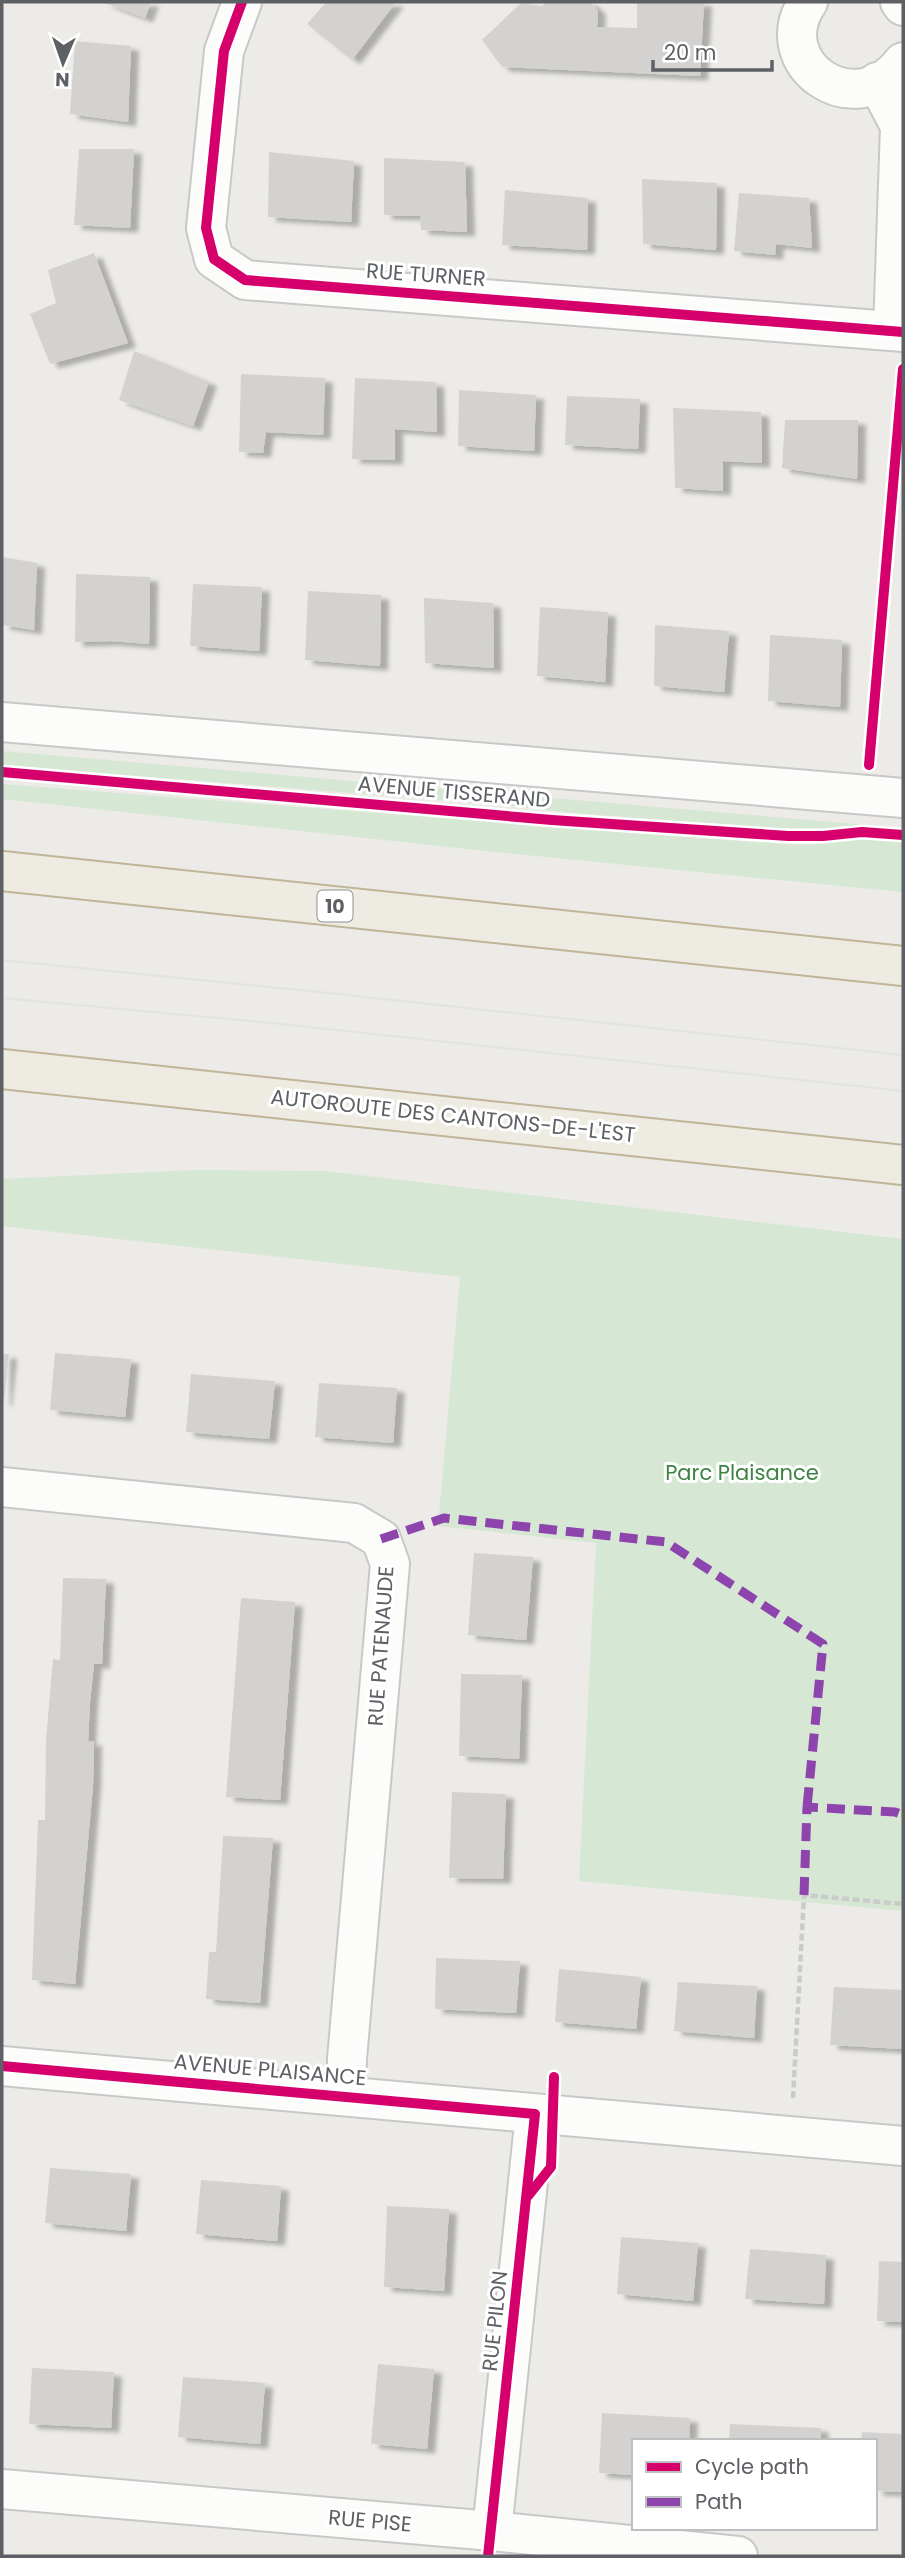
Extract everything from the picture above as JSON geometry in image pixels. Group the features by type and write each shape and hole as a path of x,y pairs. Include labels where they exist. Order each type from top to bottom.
{"highway":[{"name":"10","path":"2,871 903,966"},
{"name":"AUTOROUTE DES CANTONS-DE-L'EST","path":"2,1069 903,1165"}],"street":[{"name":"RUE TURNER","path":"242,2 224,51 206,228 214,260 245,280 898,331"},
{"path":"808,2 797,29 799,48 808,66 822,80 839,89 859,90 890,72 901,126 898,331"},
{"name":"AVENUE TISSERAND","path":"2,722 903,798"},
{"name":"RUE PATENAUDE","path":"2,1487 354,1523 381,1539 390,1564 346,2096"},
{"name":"AVENUE PLAISANCE","path":"2,2066 903,2146"},
{"name":"RUE PILON","path":"492,2531 535,2113"},
{"name":"RUE PISE","path":"2,2489 492,2531 738,2556"}],"path":[{"path":"793,2098 804,1895 903,1904"}],"green space":[{"path":"2,751 903,828 903,892 2,799 2,784 752,842 809,845 828,843 829,829 803,830 597,815 2,765"},
{"name":"Parc Plaisance","path":"195,1170 325,1171 903,1239 903,1911 579,1881 596,1543 438,1526 460,1277 2,1226 2,1179"}],"building":[{"path":"102,2 151,2 145,18"},
{"path":"326,2 396,2 352,60 307,24"},
{"path":"546,2 590,2 598,11 597,27 637,28 637,2 704,2 700,76 502,67 482,40 521,3 542,6"},
{"path":"75,41 131,46 128,122 70,114"},
{"path":"79,149 134,149 130,228 74,225"},
{"path":"269,152 354,161 351,222 268,217"},
{"path":"384,158 465,162 467,232 421,230 420,216 384,215"},
{"path":"642,179 717,183 716,250 643,244"},
{"path":"505,190 588,198 587,250 502,245"},
{"path":"739,193 809,198 812,248 776,244 775,255 734,251"},
{"path":"94,253 128,343 50,364 30,314 56,303 48,270"},
{"path":"134,351 209,382 193,426 119,400"},
{"path":"241,374 325,378 323,435 266,432 263,453 239,452"},
{"path":"355,378 436,382 437,432 395,429 395,460 352,459"},
{"path":"459,390 536,395 534,451 458,446"},
{"path":"567,396 640,399 638,449 565,445"},
{"path":"673,408 761,412 762,463 723,461 723,491 675,488"},
{"path":"785,420 858,420 857,479 782,468"},
{"path":"2,557 37,563 34,630 2,625"},
{"path":"76,574 150,577 149,644 75,642"},
{"path":"193,584 262,587 259,651 190,646"},
{"path":"308,591 381,595 380,666 305,660"},
{"path":"424,598 493,603 494,668 425,663"},
{"path":"540,607 608,612 605,682 537,676"},
{"path":"655,625 729,631 724,692 654,686"},
{"path":"770,635 842,640 840,707 768,701"},
{"path":"55,1353 131,1359 125,1417 50,1410"},
{"path":"2,1354 9,1354 4,1402 2,1402"},
{"path":"191,1374 275,1381 269,1439 186,1432"},
{"path":"319,1383 397,1388 393,1443 315,1437"},
{"path":"474,1553 533,1557 526,1640 468,1635"},
{"path":"63,1578 106,1579 102,1664 94,1664 90,1702 88,1742 94,1741 93,1785 75,1984 32,1980 38,1820 45,1820 46,1740 53,1659 60,1660"},
{"path":"241,1598 295,1602 280,1800 226,1797"},
{"path":"461,1674 522,1675 519,1759 459,1756"},
{"path":"452,1792 506,1794 503,1879 449,1878"},
{"path":"223,1836 273,1838 260,2003 206,1999 209,1952 216,1952"},
{"path":"436,1958 520,1961 516,2013 435,2009"},
{"path":"559,1969 641,1977 636,2029 555,2022"},
{"path":"678,1982 757,1986 754,2038 674,2031"},
{"path":"834,1987 903,1990 903,2049 830,2045"},
{"path":"50,2168 131,2174 126,2231 45,2223"},
{"path":"201,2180 281,2186 277,2241 196,2234"},
{"path":"387,2206 449,2209 444,2291 384,2287"},
{"path":"621,2237 698,2243 693,2301 617,2294"},
{"path":"750,2249 826,2255 824,2304 745,2299"},
{"path":"879,2261 903,2262 903,2322 877,2321"},
{"path":"378,2364 434,2369 427,2449 371,2444"},
{"path":"32,2368 114,2372 111,2428 29,2424"},
{"path":"183,2377 265,2383 260,2444 178,2437"},
{"path":"602,2413 690,2418 689,2439 632,2439 632,2475 599,2473"},
{"path":"730,2424 821,2428 820,2439 729,2439"},
{"path":"862,2432 903,2434 903,2492 877,2491 877,2439 861,2439"}],"tram line":[{"path":"2,960 903,1055"},
{"path":"2,998 272,1023 903,1091"}],"marked path":[{"path":"381,1539 444,1518 666,1542 823,1644 807,1807"},
{"path":"804,1895 807,1807 895,1812 903,1815"}],"cycle path":[{"path":"242,2 224,51 206,228 214,259 245,280 903,332"},
{"path":"869,765 903,369"},
{"path":"2,772 552,820 788,836 862,832 903,835"},
{"path":"2,2066 535,2114 488,2556"},
{"path":"528,2196 551,2167 554,2077"}]}
